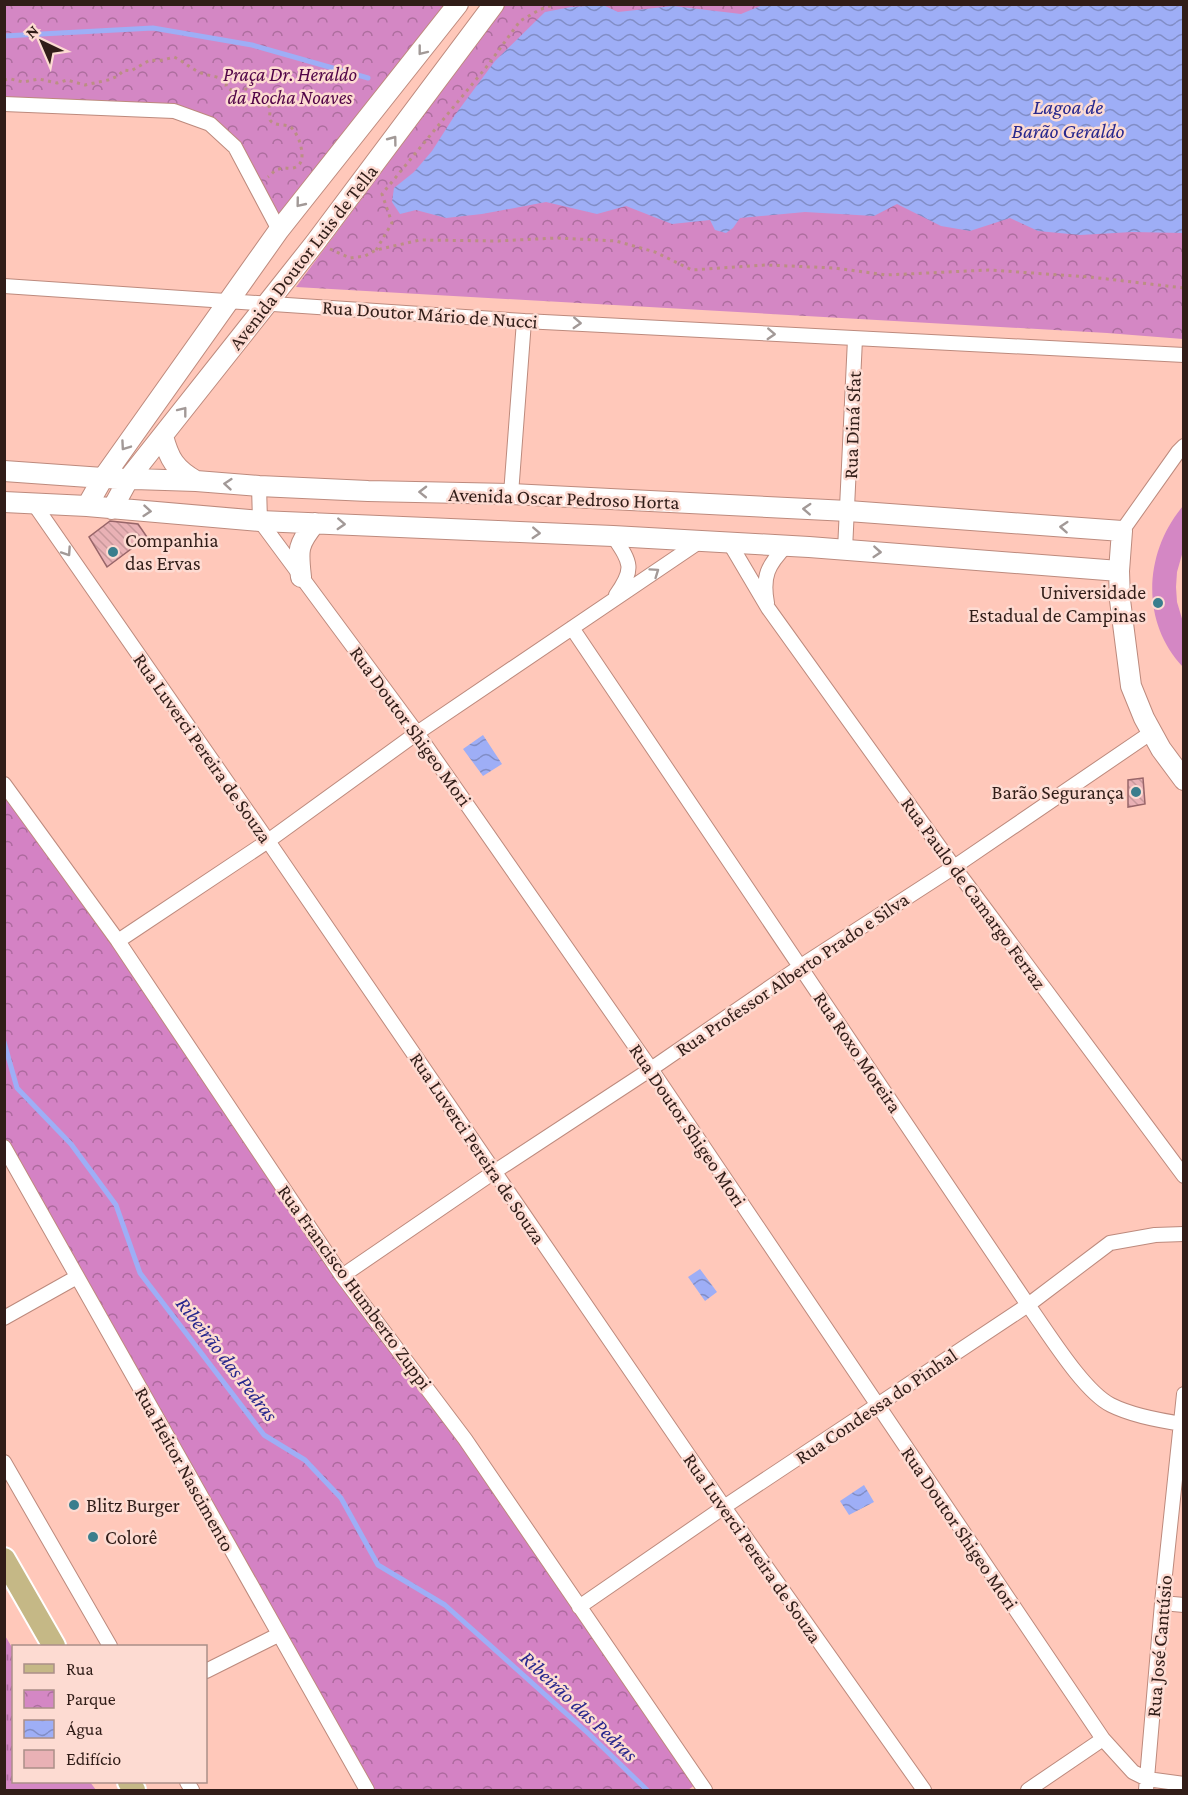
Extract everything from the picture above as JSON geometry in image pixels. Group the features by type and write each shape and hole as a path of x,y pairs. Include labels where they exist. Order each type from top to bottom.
{"main road":[{"name":"Avenida Doutor Luis de Tella","path":"87,506 103,478 279,230 458,4"},
{"name":"Avenida Doutor Luis de Tella","path":"112,508 129,478 329,225 494,4"},
{"path":"163,436 172,461 181,473 196,481"},
{"name":"Avenida Oscar Pedroso Horta","path":"5,470 103,478 259,486 511,494 848,511 1122,531"},
{"name":"Avenida Oscar Pedroso Horta","path":"4,502 87,506 260,521 702,540 1119,571"},
{"path":"302,577 298,551 303,537 315,523"},
{"path":"1122,531 1119,571 1122,625 1131,686 1140,710 1161,749 1184,780"},
{"path":"4,1559 53,1645"}],"street":[{"path":"4,104 174,111 210,124 235,147 279,230"},
{"name":"Rua Doutor Mário de Nucci","path":"4,286 524,321 1184,355"},
{"path":"511,494 524,321"},
{"name":"Rua Diná Sfat","path":"845,549 855,339"},
{"path":"1122,531 1184,446"},
{"path":"259,486 260,521"},
{"name":"Rua Luverci Pereira de Souza","path":"34,504 724,1507 924,1791"},
{"name":"Rua Doutor Shigeo Mori","path":"260,521 417,732 651,1069 1103,1739 1146,1785"},
{"path":"609,604 627,579 629,567 627,557 613,536"},
{"path":"118,941 268,841 417,732 702,540"},
{"name":"Rua Paulo de Camargo Ferraz","path":"729,542 768,608 954,867 1184,1176"},
{"path":"768,608 764,588 767,571 775,557 786,546"},
{"name":"Rua Roxo Moreira","path":"572,628 1028,1305 1086,1385 1110,1404 1132,1413 1182,1424"},
{"name":"Rua Professor Alberto Prado e Silva","path":"342,1276 1152,732"},
{"name":"Rua Francisco Humberto Zuppi","path":"4,784 118,941 342,1276 465,1439 705,1791"},
{"name":"Rua Heitor Nascimento","path":"4,1148 367,1791"},
{"name":"Rua Condessa do Pinhal","path":"579,1607 724,1507 1028,1305 1110,1244 1155,1235 1184,1234"},
{"path":"4,1318 77,1277"},
{"name":"Rua José Cantúsio","path":"1146,1785 1184,1394"},
{"path":"4,1462 109,1645"},
{"path":"1162,1603 1184,1605"},
{"path":"207,1671 279,1635"},
{"path":"1028,1791 1103,1739"},
{"path":"1146,1785 1184,1784"}],"path":[{"path":"376,250 392,223 382,194 488,65 520,21 555,4"},
{"path":"325,248 350,258 420,240 498,242 556,238 616,241 655,252 692,270 766,265 835,268 886,275 989,270 1090,277 1184,288"}],"green space":[{"name":"Praça Dr. Heraldo da Rocha Noaves","path":"5,5 455,5 279,230 235,147 174,111 5,104"},
{"name":"Lagoa de Barão Geraldo","path":"505,5 1183,5 1183,339 296,287"},
{"path":"1183,506 1183,551 1177,572 1176,587 1177,602 1183,622 1183,667 1169,649 1159,629 1152,587 1160,544 1170,524"},
{"path":"4,784 699,1782 688,1790 367,1790 5,1147"},
{"path":"4,1634 12,1647 12,1783 91,1783 96,1790 5,1790"}],"water":[{"name":"Lagoa de Barão Geraldo","path":"765,4 1183,5 1183,233 1132,232 1080,235 1038,231 1010,218 970,231 941,226 897,204 874,216 805,212 740,218 726,233 715,230 710,220 672,224 626,206 597,214 546,202 446,218 416,210 400,214 392,202 394,188 414,172 432,151 455,115 495,61 545,12 571,7 603,5 618,12 673,6 741,14"},
{"path":"483,735 502,764 483,776 463,749"},
{"path":"700,1269 717,1292 705,1301 688,1277"},
{"path":"864,1485 874,1502 849,1515 840,1501"}],"building":[{"name":"Companhia das Ervas","path":"110,521 138,524 147,537 107,567 89,537"},
{"name":"Barão Segurança","path":"1143,778 1145,804 1128,807 1128,780"}],"waterway":[{"path":"4,36 153,28 252,45 368,78"},
{"name":"Ribeirão das Pedras","path":"4,1042 17,1088 71,1144 116,1205 140,1273 264,1435 305,1460 341,1498 378,1565 445,1605 589,1734 647,1790"}],"place":[{"name":"Companhia das Ervas","path":"113,552"},
{"name":"Universidade Estadual de Campinas","path":"1158,603"},
{"name":"Barão Segurança","path":"1136,792"},
{"name":"Blitz Burger","path":"74,1505"},
{"name":"Colorê","path":"93,1537"}]}
